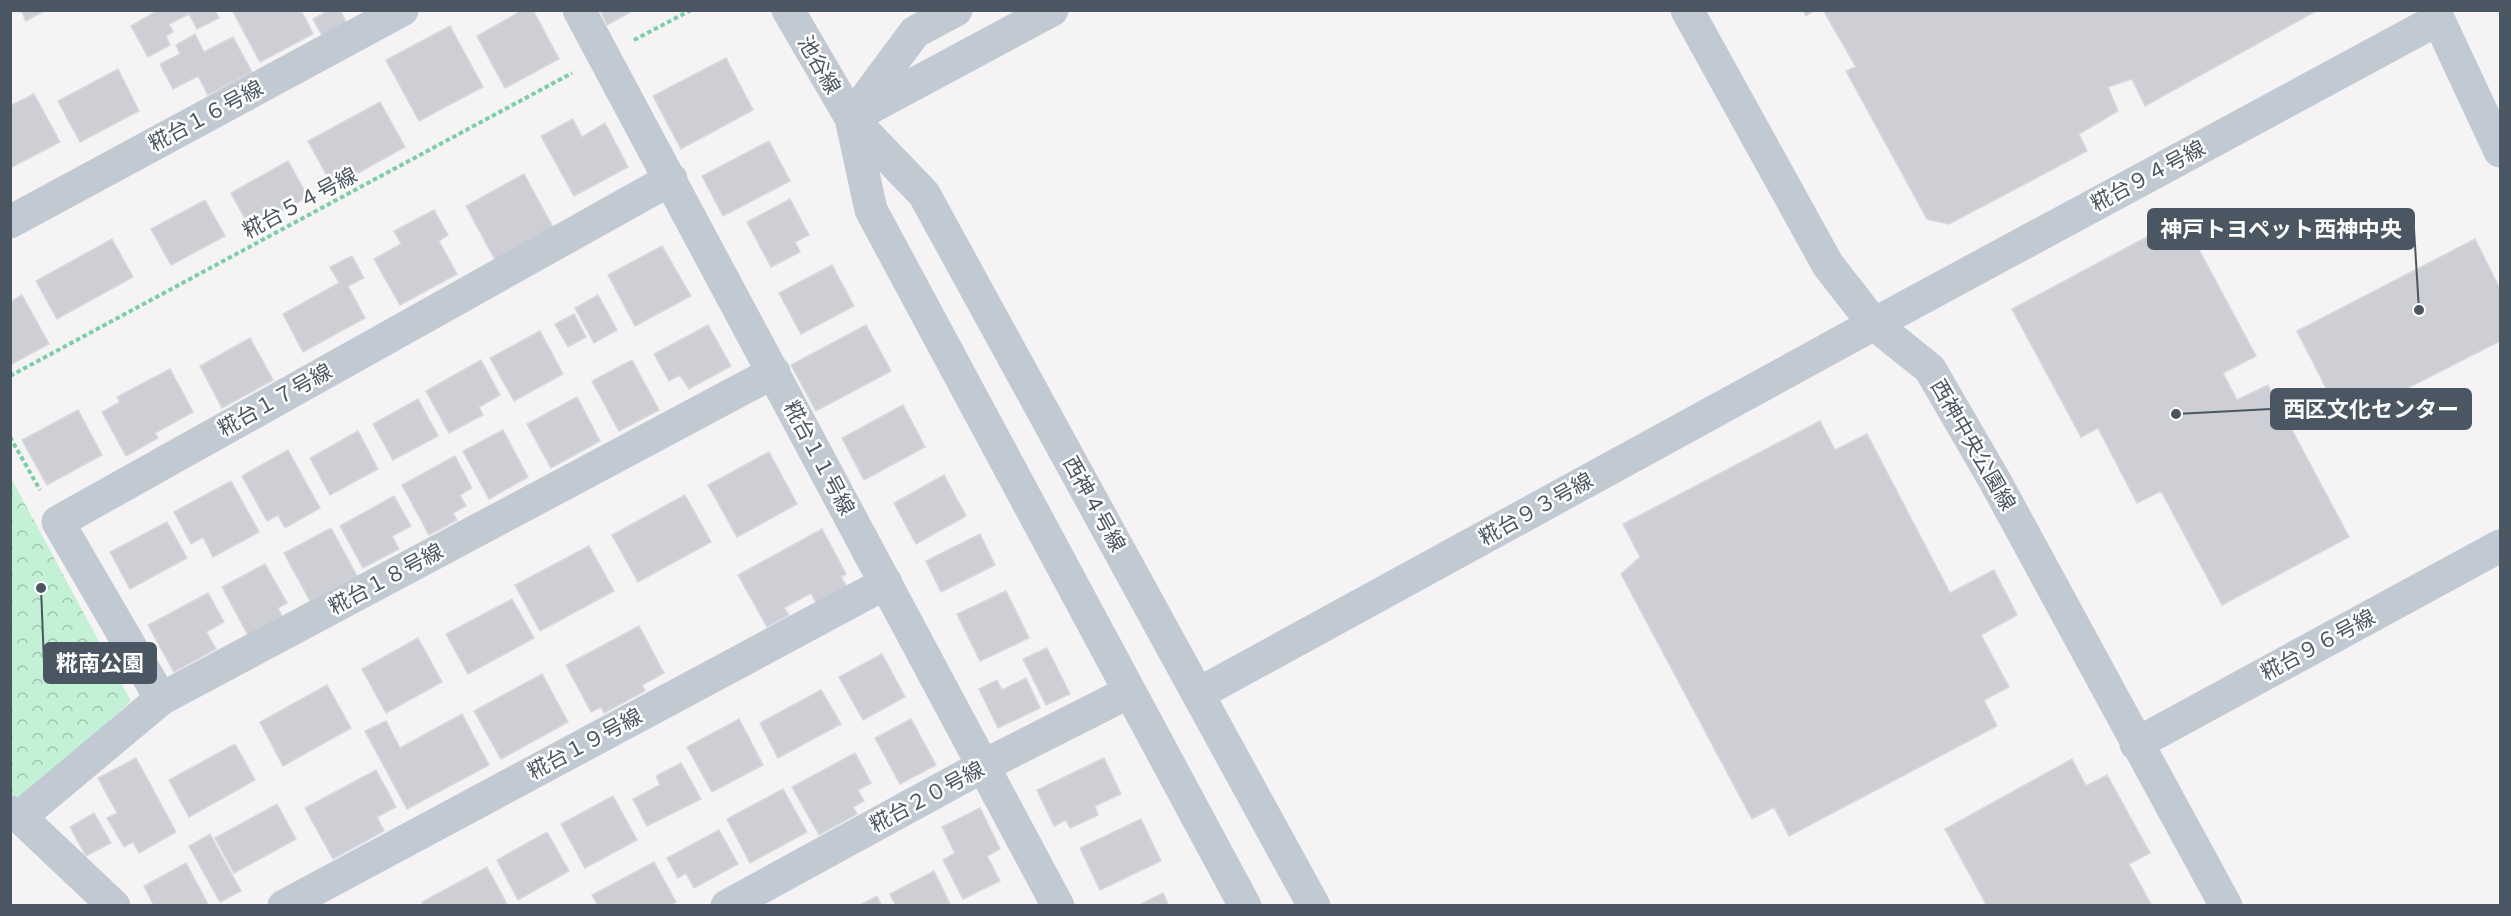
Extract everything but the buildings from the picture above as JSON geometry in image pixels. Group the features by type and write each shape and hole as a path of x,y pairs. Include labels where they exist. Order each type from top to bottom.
{"street":[{"name":"糀台１６号線","path":"10,222 402,10"},
{"name":"糀台１１号線","path":"579,10 1058,906"},
{"name":"池谷線","path":"788,10 851,118"},
{"path":"956,10 915,32 851,118 871,210 1245,906"},
{"path":"851,118 1052,10"},
{"name":"西神中央公園線","path":"1687,10 1828,265 1874,324 1930,369 1995,481 2226,906"},
{"path":"2428,19 2500,152"},
{"name":"糀台９４号線","path":"1874,324 2428,19"},
{"name":"西神４号線","path":"851,118 924,194 1314,906"},
{"name":"糀台１７号線","path":"58,522 670,179"},
{"name":"糀台９３号線","path":"1198,694 1874,324"},
{"name":"糀台１８号線","path":"15,814 161,699 774,372"},
{"path":"58,522 161,699"},
{"name":"糀台９６号線","path":"2136,744 2500,546"},
{"name":"糀台１９号線","path":"284,906 886,583"},
{"name":"糀台２０号線","path":"727,906 983,766 1129,692"},
{"path":"15,814 114,906"}],"path":[{"name":"糀台５４号線","path":"10,376 692,10"},
{"path":"10,437 58,522"}],"green space":[{"path":"10,476 131,701 19,802 10,798"}],"place":[{"name":"神戸トヨペット西神中央","path":"2419,310"},
{"name":"西区文化センター","path":"2176,414"},
{"name":"糀南公園","path":"41,588"}]}
